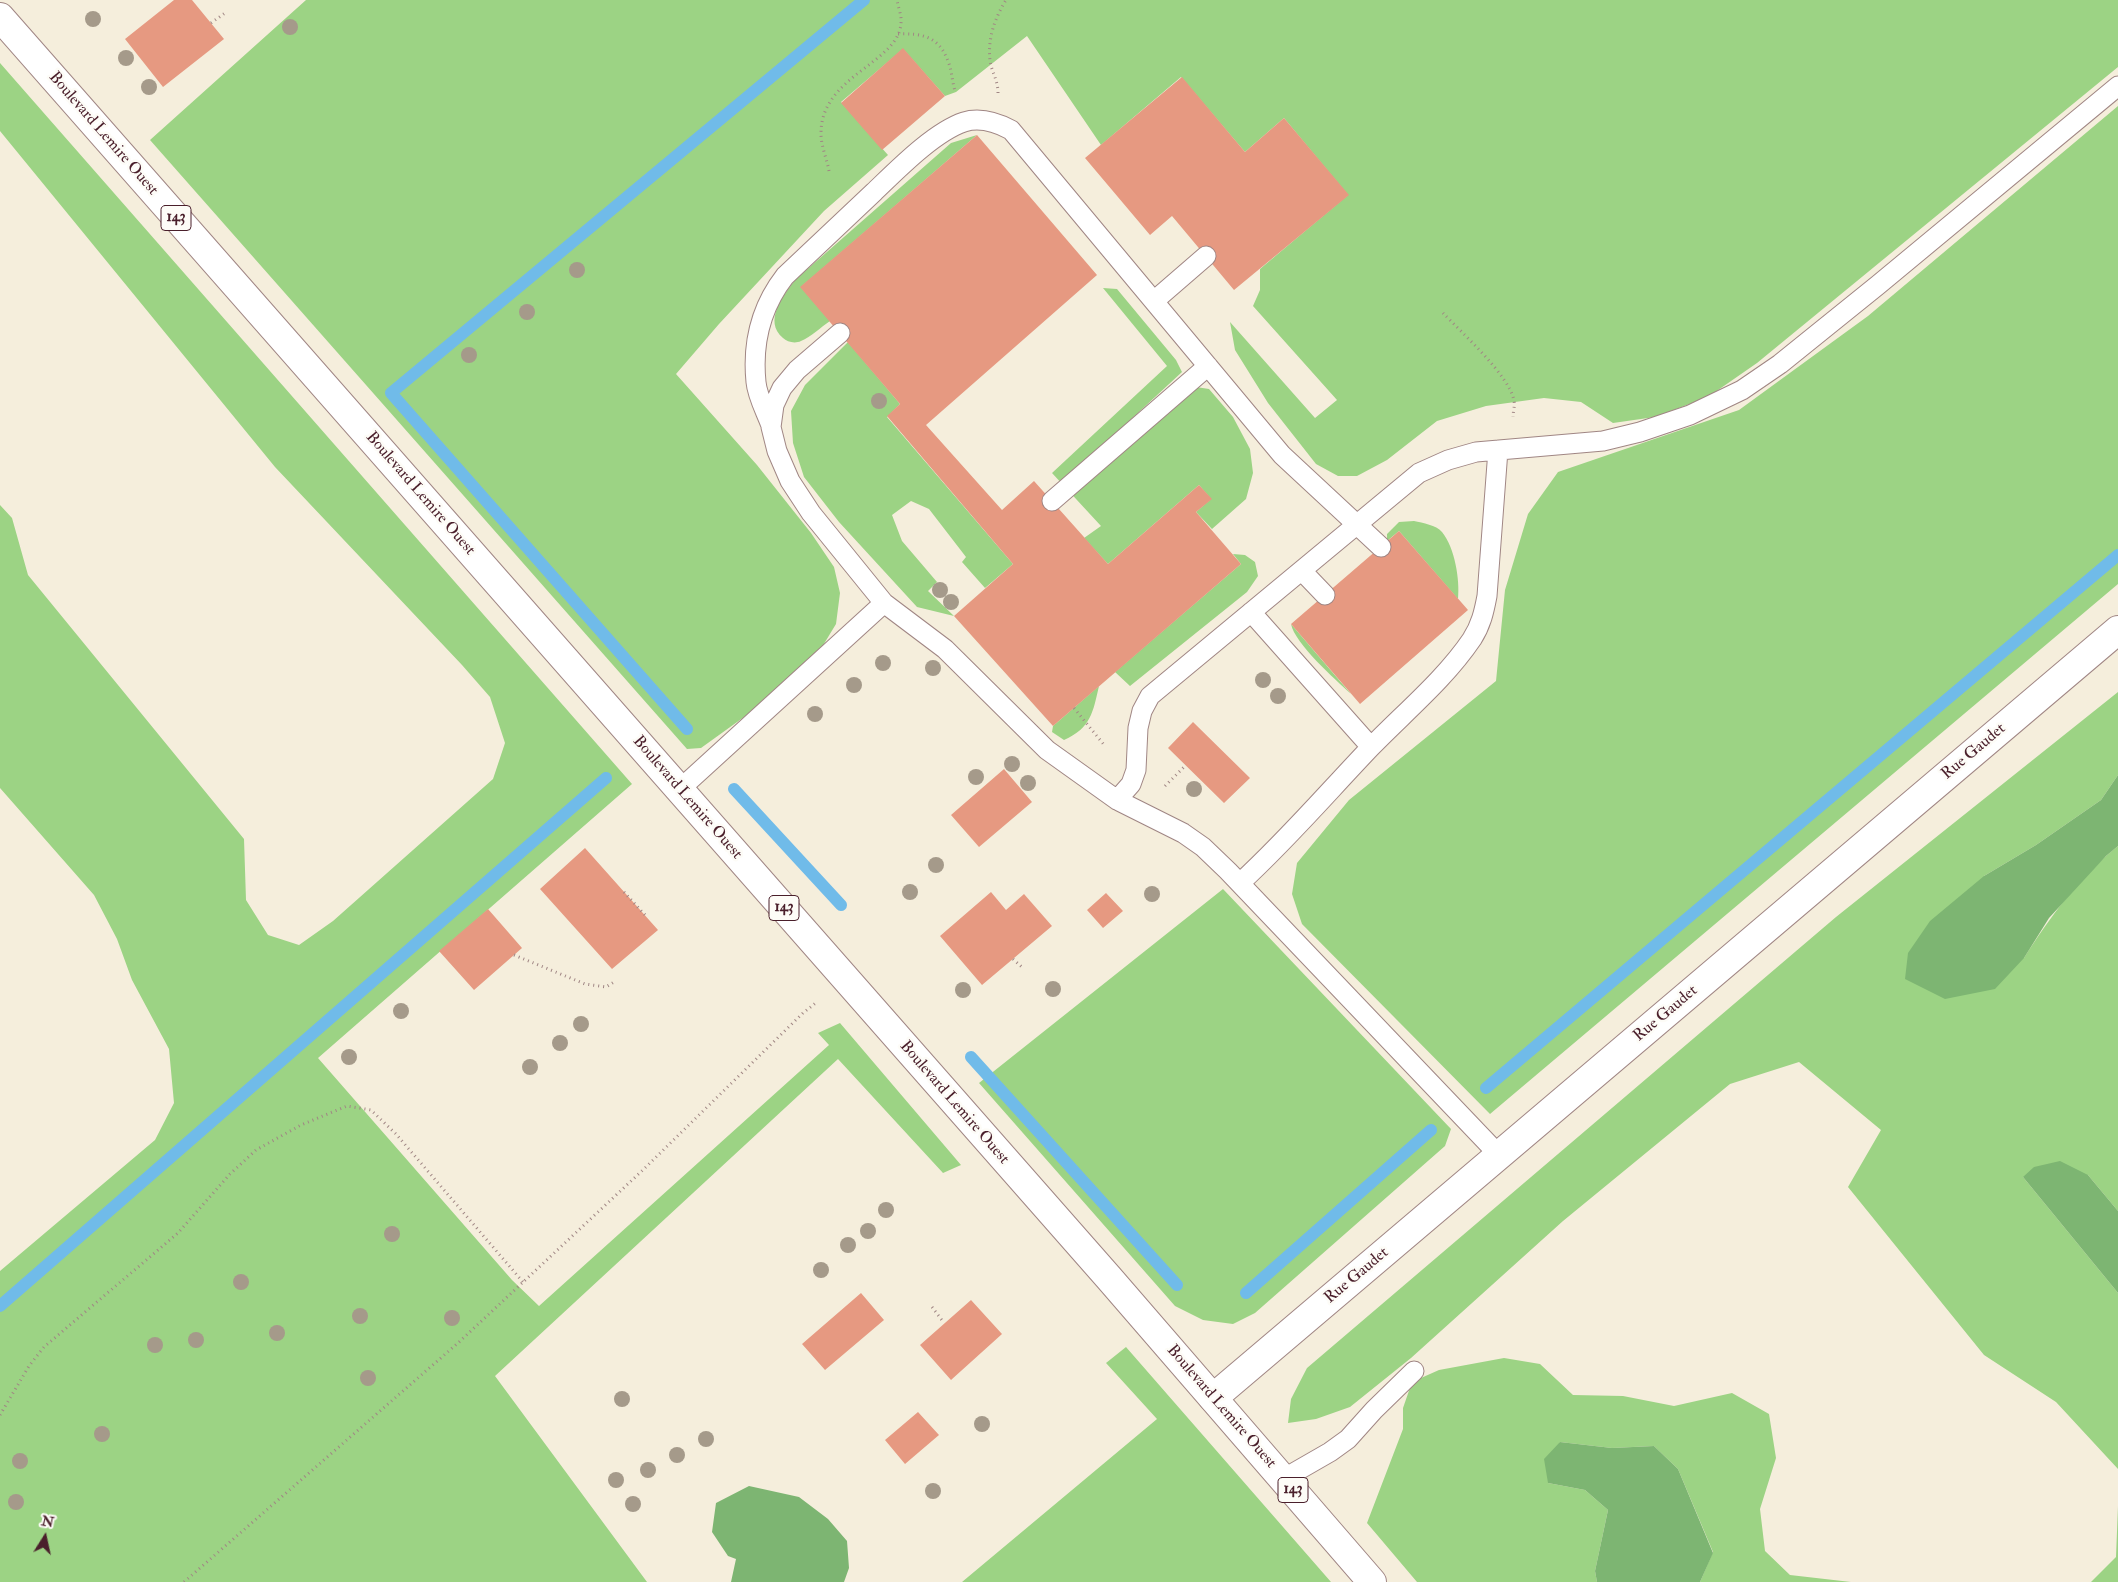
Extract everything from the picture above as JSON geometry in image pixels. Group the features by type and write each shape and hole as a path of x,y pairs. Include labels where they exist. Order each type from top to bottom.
{"main road":[{"name":"Boulevard Lemire Ouest","path":"0,16 1214,1398 1372,1582"},
{"name":"Rue Gaudet","path":"1214,1398 2118,630"}],"lane":[{"path":"1116,800 1131,784 1136,770 1138,728 1142,711 1150,696 1419,473 1448,460 1476,452 1603,441 1640,432 1690,415 1742,390 1780,364 1878,285 2118,86"},
{"path":"1381,547 1282,455 1011,130 999,124 979,119 967,121 942,133 905,162 785,276 772,292 764,310 757,337 756,384 777,451 790,481 811,513 884,603 945,649 1047,750 1116,800 1183,833 1203,847 1240,883 1499,1155"},
{"path":"1154,301 1206,256"},
{"path":"771,427 774,405 782,388 797,370 840,333"},
{"path":"1052,501 1208,366"},
{"path":"1240,883 1271,854 1456,660 1473,638 1483,619 1487,596 1498,450"},
{"path":"1302,571 1326,595"},
{"path":"680,790 884,603"},
{"path":"1251,612 1371,747"},
{"path":"1283,1479 1330,1452 1348,1439 1374,1410 1414,1371"}],"path":[{"path":"829,171 821,134 825,110 835,92 896,40 902,22 896,0"},
{"path":"999,124 998,87 991,63 990,40 998,14 1006,0"},
{"path":"211,23 225,13"},
{"path":"898,34 920,33 937,42 948,60 952,83 967,121"},
{"path":"1443,314 1500,373 1509,388 1514,402 1512,423 1504,434 1498,450"},
{"path":"1074,708 1105,746 1137,748"},
{"path":"624,892 646,916"},
{"path":"514,955 585,984 606,987 614,982"},
{"path":"1013,959 1024,969"},
{"path":"184,1582 458,1343 645,1168 803,1013 846,979"},
{"path":"0,1415 29,1366 44,1347 178,1233 230,1174 256,1150 301,1125 347,1106 371,1110 396,1134 523,1282"},
{"path":"932,1307 944,1323"}],"green space":[{"path":"306,0 2118,0 2118,67 1757,363 1708,397 1655,417 1613,423 1581,402 1544,398 1486,406 1437,421 1387,460 1357,476 1338,476 1316,464 1268,403 1235,350 1230,322 1315,418 1337,400 1253,306 1260,290 1260,269 1348,195 1284,118 1245,152 1181,77 1101,145 1027,36 956,92 945,96 903,49 841,102 888,155 824,211 719,324 676,374 757,465 811,533 834,567 840,593 836,624 819,652 751,712 701,748 687,749 150,140"},
{"path":"0,63 632,784 318,1058 512,1280 539,1306 829,1045 818,1033 840,1023 961,1165 943,1173 838,1059 495,1376 647,1582 0,1582 0,1271 155,1140 174,1103 169,1049 132,980 117,939 94,895 0,788 0,505 12,518 28,575 244,839 246,900 268,935 299,945 333,921 493,779 505,743 490,697 275,467 0,131"},
{"path":"2118,106 2118,584 1490,1114 1302,924 1292,894 1297,863 1349,800 1496,681 1505,590 1528,514 1558,472 1739,410 1868,316"},
{"path":"977,135 801,287 830,321 799,342 787,341 783,338 777,331 775,316 785,293 795,280 951,143"},
{"path":"1103,288 1117,289 1176,360 1182,372 1085,462 1196,387 1209,389 1233,417 1250,449 1253,473 1246,499 1212,529 1196,512 1211,499 1199,485 1108,564 1084,538 1101,526 1052,473 1167,366"},
{"path":"848,342 900,404 887,417 1013,564 985,588 962,562 966,557 929,509 911,501 892,515 902,541 937,582 928,591 954,616 917,607 839,522 804,477 793,443 791,411 805,385"},
{"path":"1414,521 1436,528 1447,539 1456,564 1458,599 1399,531 1387,541 1387,534 1399,522"},
{"path":"1233,554 1245,555 1255,562 1258,576 1247,592 1130,686 1115,672 1241,564"},
{"path":"1291,624 1351,694 1308,651 1294,632"},
{"path":"1099,686 1095,704 1089,718 1080,730 1064,740 1052,732 1053,726"},
{"path":"2118,692 2118,775 2101,800 2036,845 1984,876 2024,958 2066,898 2091,870 2118,846 2118,1211 2088,1175 2023,1177 2118,1293 2118,1469 2056,1402 1984,1355 1848,1187 1881,1130 1799,1062 1730,1084 1563,1221 1411,1358 1350,1407 1316,1419 1288,1423 1291,1399 1307,1368 1836,917"},
{"path":"2118,775 2118,846 2106,856 2049,918 2024,958 1995,989 1945,999 1905,979 1908,953 1930,921 1984,876 2036,845 2101,800"},
{"path":"1223,889 1451,1129 1445,1146 1255,1313 1233,1324 1203,1320 1175,1306 979,1083"},
{"path":"2060,1161 2088,1175 2118,1211 2118,1293 2023,1177 2034,1167"},
{"path":"1126,1347 1331,1582 962,1582 1157,1419 1106,1363"},
{"path":"1504,1358 1540,1364 1573,1395 1623,1396 1674,1406 1732,1393 1769,1414 1776,1458 1760,1509 1765,1551 1790,1575 1851,1582 1700,1582 1713,1552 1678,1469 1654,1446 1612,1448 1560,1442 1548,1483 1585,1490 1608,1510 1595,1571 1597,1582 1417,1582 1367,1523 1403,1429 1403,1408 1412,1382 1439,1370"},
{"path":"1560,1442 1612,1448 1654,1446 1678,1469 1713,1553 1700,1582 1597,1582 1595,1571 1608,1510 1585,1490 1548,1483 1544,1459"},
{"path":"749,1486 799,1497 828,1519 847,1541 849,1568 844,1582 731,1582 736,1559 728,1556 712,1532 716,1503"},
{"path":"2118,1506 2118,1582 2091,1582 2116,1557"}],"building":[{"path":"174,0 192,0 224,39 163,87 125,39"},
{"path":"903,48 945,96 882,150 841,103"},
{"path":"1182,77 1245,152 1284,118 1349,195 1234,290 1172,216 1150,235 1085,158"},
{"path":"977,135 1097,275 926,425 1002,510 1034,481 1108,564 1199,485 1212,499 1196,512 1241,564 1053,726 954,616 1013,564 887,416 900,404 800,287"},
{"path":"1399,531 1468,610 1360,704 1291,624"},
{"path":"1193,722 1250,778 1224,803 1168,748"},
{"path":"1004,769 1032,802 979,847 951,815"},
{"path":"585,848 658,930 612,969 540,889"},
{"path":"991,892 1006,910 1024,894 1052,926 982,985 940,936"},
{"path":"1106,893 1123,911 1103,928 1087,910"},
{"path":"488,909 522,948 474,990 439,951"},
{"path":"861,1293 884,1320 825,1370 802,1344"},
{"path":"971,1300 1002,1334 951,1380 920,1345"},
{"path":"918,1412 939,1435 905,1464 885,1440"}],"waterway":[{"path":"687,729 391,393 864,0"},
{"path":"1486,1088 2118,555"},
{"path":"0,1306 606,778"},
{"path":"734,789 841,905"},
{"path":"971,1057 1177,1285"},
{"path":"1246,1293 1431,1130"}]}
